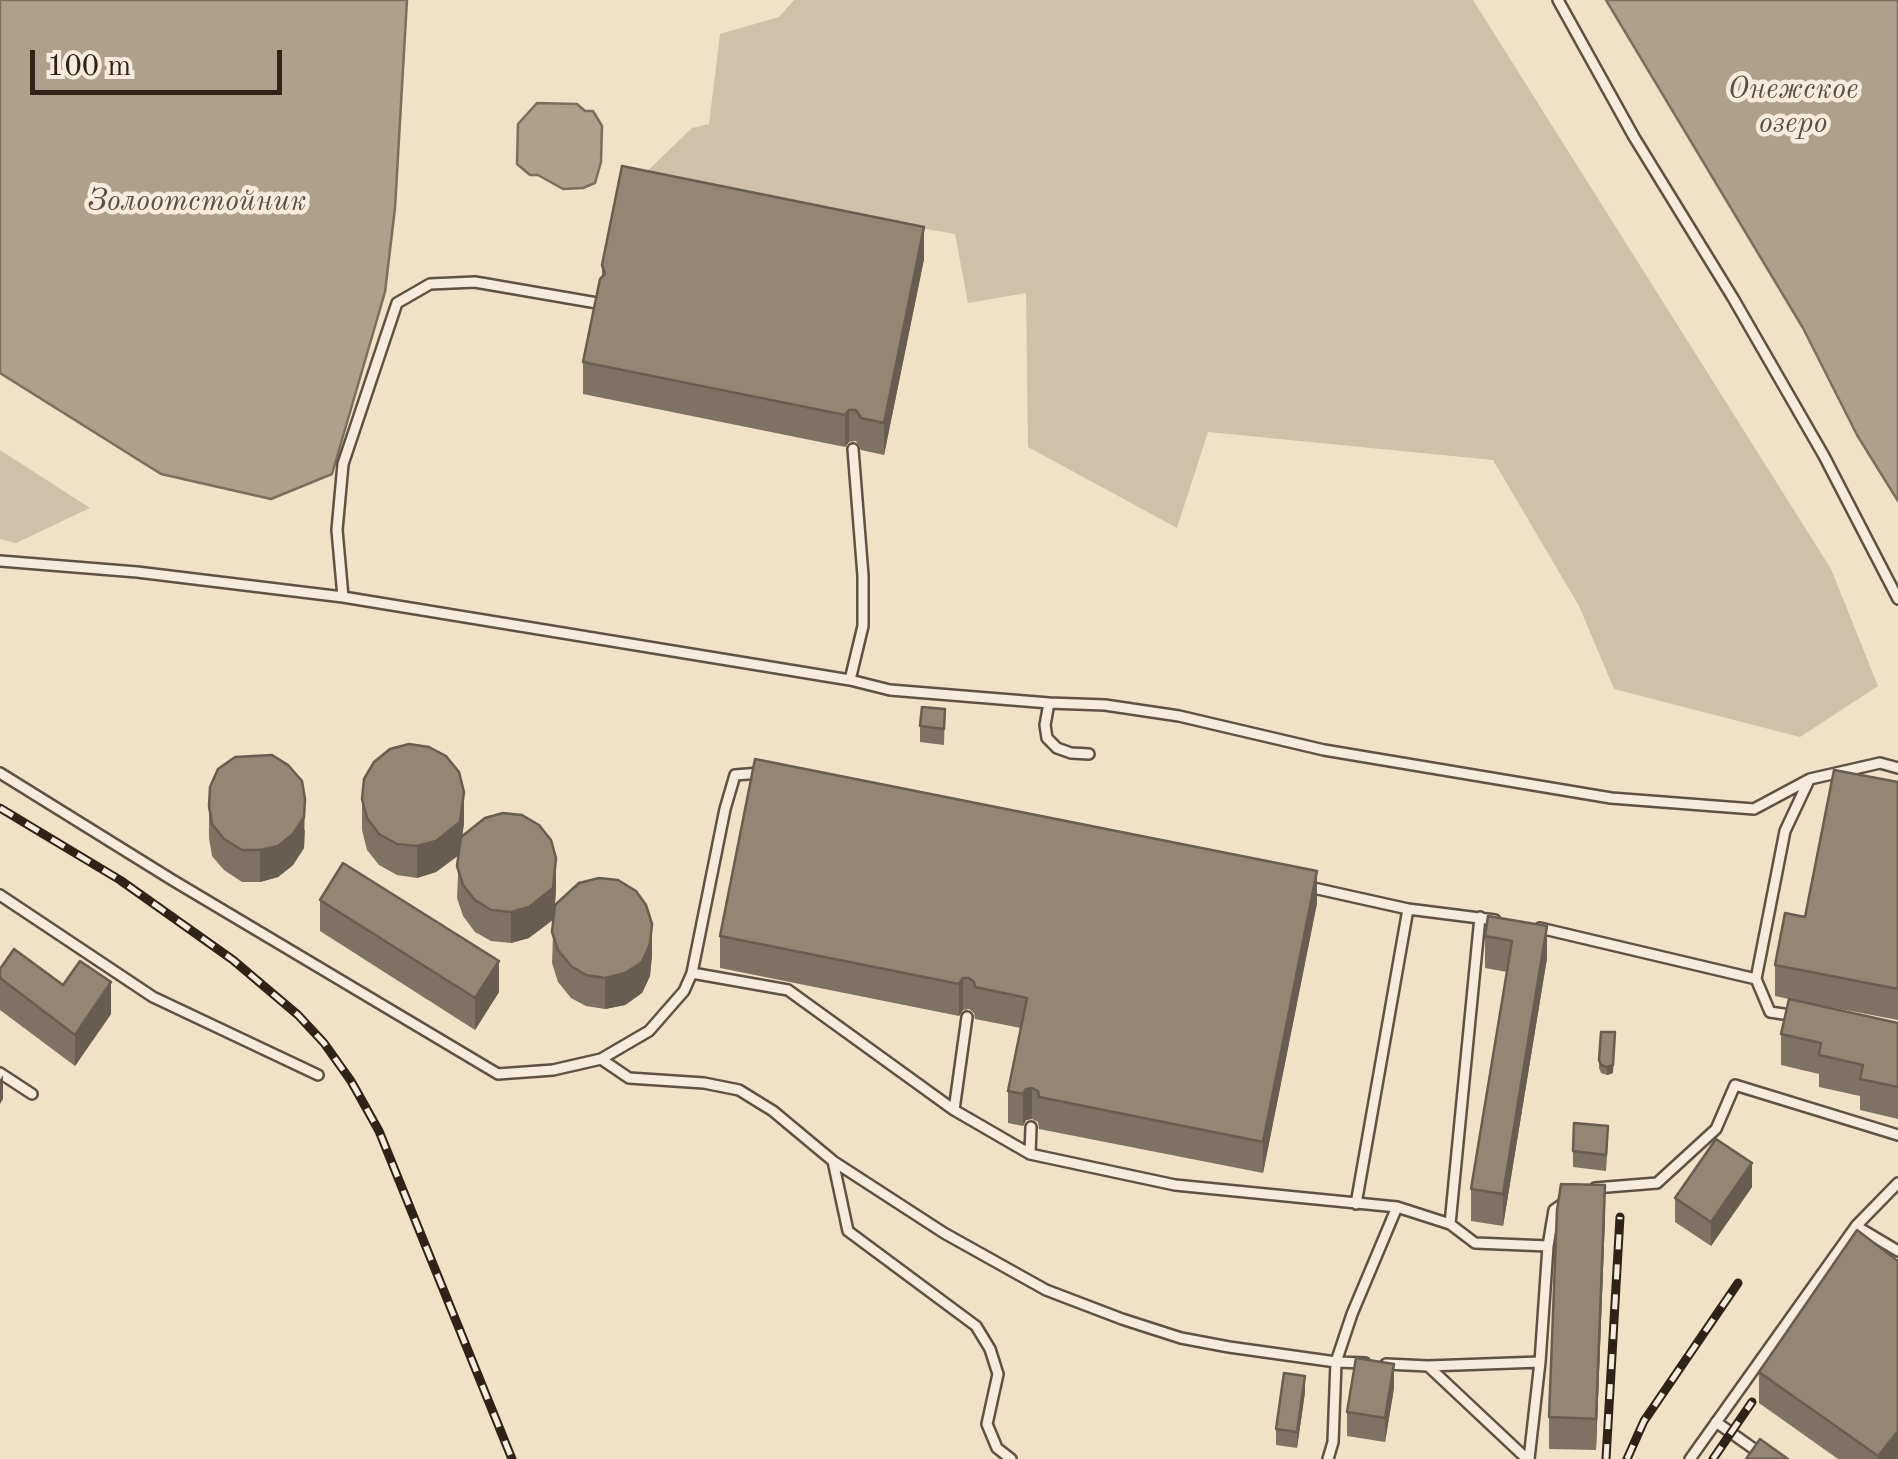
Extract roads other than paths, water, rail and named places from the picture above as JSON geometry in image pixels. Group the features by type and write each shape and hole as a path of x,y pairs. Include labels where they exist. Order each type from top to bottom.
{"lane":[{"path":"1558,0 1634,137 1824,456 1898,599"},
{"path":"343,598 337,530 343,464 397,302 430,284 475,282 597,303"},
{"path":"850,680 863,626 854,449"},
{"path":"0,561 137,572 343,598 850,680 890,690 1105,705 1178,716 1324,750 1611,798 1754,809 1810,779 1880,762 1898,768"},
{"path":"1049,703 1047,738 1057,748 1088,754"},
{"path":"0,773 156,871 498,1074 553,1070 601,1059 649,1031 684,991 692,973 735,776 775,772"},
{"path":"1807,1018 1770,1012 1756,979 1785,830 1810,779"},
{"path":"1292,884 1408,909 1514,923"},
{"path":"0,894 153,997 318,1074"},
{"path":"1356,1204 1408,909"},
{"path":"1450,1224 1480,917"},
{"path":"1530,926 1756,979"},
{"path":"692,973 788,990 954,1110 1030,1154 1175,1185 1397,1206 1450,1224 1475,1243 1548,1246"},
{"path":"954,1110 967,1017"},
{"path":"601,1059 629,1078 704,1083 739,1090 773,1111 834,1161 944,1233 1046,1290 1122,1319 1228,1348 1336,1362 1428,1366 1540,1362"},
{"path":"0,1073 32,1094"},
{"path":"1585,1189 1657,1183 1716,1129 1735,1085 1898,1135"},
{"path":"1030,1127 1030,1154"},
{"path":"834,1161 848,1231 976,1326 990,1349 998,1374 987,1424 997,1448 1012,1459"},
{"path":"1690,1459 1856,1226 1898,1183"},
{"path":"1528,1459 1548,1246 1554,1210 1570,1200"},
{"path":"1328,1459 1333,1442 1336,1362 1397,1206"},
{"path":"1856,1226 1898,1252"},
{"path":"1428,1366 1528,1459"},
{"path":"1716,1422 1768,1459"}],"water":[{"name":"Золоотстойник","path":"0,0 407,0 395,208 385,292 332,474 271,499 161,474 0,373"},
{"name":"Онежское озеро","path":"1606,0 1898,0 1898,501 1857,435 1803,328"},
{"path":"537,103 577,104 585,111 593,111 602,126 601,162 595,183 563,189 538,175 530,175 517,164 518,124"}],"railway":[{"path":"0,808 120,880 233,960 298,1015 324,1043 379,1131 512,1459"},
{"path":"1606,1459 1620,1217"},
{"path":"1627,1459 1644,1421 1738,1283"},
{"path":"1713,1459 1752,1402"}]}
